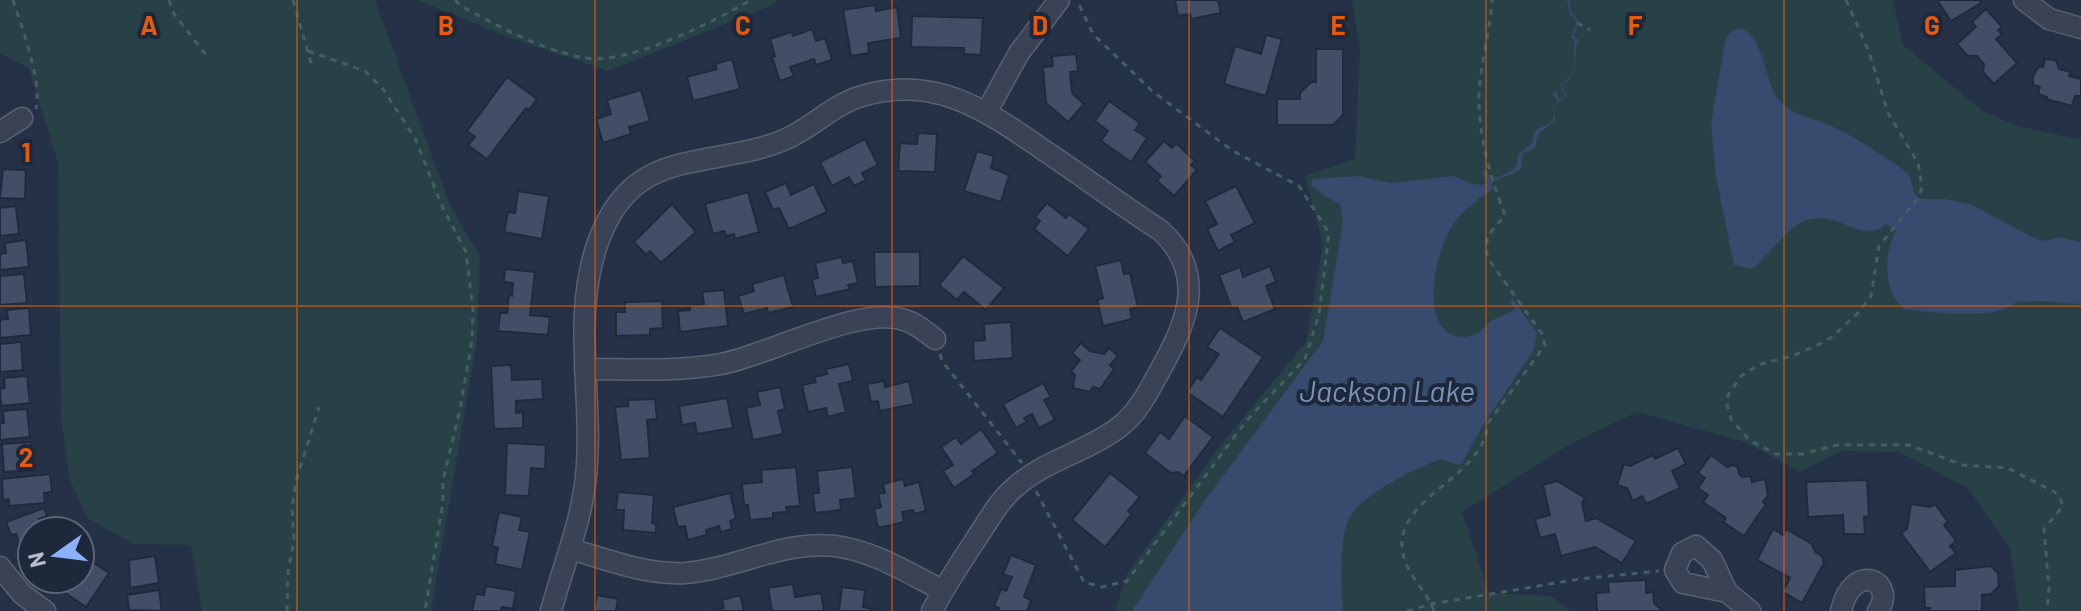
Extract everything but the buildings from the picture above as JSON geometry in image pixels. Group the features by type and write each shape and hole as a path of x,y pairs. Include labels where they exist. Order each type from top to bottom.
{"street":[{"path":"987,111 1019,53 1059,0"},
{"path":"2024,0 2049,19 2081,28"},
{"path":"551,611 571,549 586,476 586,298 598,242 619,203 652,173 677,163 775,144 850,100 875,92 926,91 987,111 1167,237 1185,269 1189,308 1176,341 1140,405 1122,426 1040,469 1010,490 942,590 932,611"},
{"path":"0,132 22,118"},
{"path":"585,369 718,365 771,351 833,326 886,318 904,320 935,339"},
{"path":"1727,592 1683,583 1675,570 1682,553 1696,546 1712,560 1727,592 1750,611"},
{"path":"571,549 639,569 671,573 706,570 793,548 837,547 866,553 942,590"},
{"path":"0,567 22,594 45,611"},
{"path":"1841,611 1847,590 1857,581 1868,580 1878,584 1883,593 1883,604 1878,611"}],"path":[{"path":"13,0 30,57 38,101 37,109 22,118"},
{"path":"169,0 174,14 206,55"},
{"path":"293,0 311,63"},
{"path":"455,0 461,6 525,38 586,58 631,54 751,0"},
{"path":"1434,611 1408,567 1402,550 1403,534 1417,510 1477,455 1488,423 1543,348 1544,339 1487,257 1487,237 1505,215 1484,145 1479,98 1492,0"},
{"path":"1846,0 1869,52 1888,113 1918,163 1922,186 1919,197 1879,246 1871,296 1859,312 1820,344 1758,365 1741,376 1728,395 1731,419 1749,440 1776,454 1802,454 1837,445 1909,445 1963,465 2008,468 2058,494 2063,506 2044,529 2049,589 2047,611"},
{"path":"1577,23 1590,30"},
{"path":"308,51 365,71 383,89 416,140 441,204 466,252 473,310 472,341 443,480 443,503 425,611"},
{"path":"287,611 288,572 294,540 294,494 319,407"},
{"path":"1407,611 1431,604 1579,579 1675,570"}],"green space":[{"path":"0,0 375,0 449,202 480,257 477,340 431,611 202,611 191,545 134,544 96,523 96,515 86,515 69,478 61,416 58,163 29,68 0,53"},
{"path":"417,0 777,0 772,5 608,71 508,37"},
{"path":"1352,0 1893,0 1903,45 1984,112 2018,126 2081,140 2081,611 2019,611 2010,548 1968,488 1899,452 1842,451 1800,472 1745,442 1637,412 1570,444 1462,512 1489,593 1551,596 1570,611 1115,611 1127,574 1224,441 1306,342 1323,244 1305,176 1355,159 1360,49"}],"water":[{"name":"Jackson Lake","path":"1567,0 1571,12 1579,21 1574,35 1578,40 1574,69 1562,86 1567,95 1554,107 1555,120 1538,134 1535,148 1522,154 1521,169 1491,184 1493,189 1456,220 1446,236 1437,263 1435,308 1445,330 1454,336 1476,334 1493,320 1515,309 1510,301 1513,299 1537,333 1534,350 1483,425 1462,463 1459,465 1441,459 1430,463 1377,491 1356,509 1346,527 1342,550 1343,611 1132,611 1203,503 1323,341 1343,221 1340,204 1311,185 1312,179 1360,176 1390,183 1454,176 1483,185 1487,183 1482,172 1487,170 1491,181 1515,169 1519,153 1531,145 1535,131 1554,118 1553,107 1558,102 1553,94 1556,92 1559,100 1563,98 1565,93 1561,89 1561,85 1574,68 1575,39 1571,38 1577,22 1570,14"},
{"path":"1738,28 1753,39 1775,93 1785,106 1849,135 1901,168 1910,176 1914,193 1921,199 1945,199 1970,204 2036,239 2044,241 2059,237 2081,242 2081,304 2027,301 1993,312 1968,314 1904,309 1889,282 1887,260 1896,230 1886,224 1868,231 1814,218 1791,230 1756,266 1750,269 1734,265 1716,176 1711,124 1725,41 1729,33"}]}
